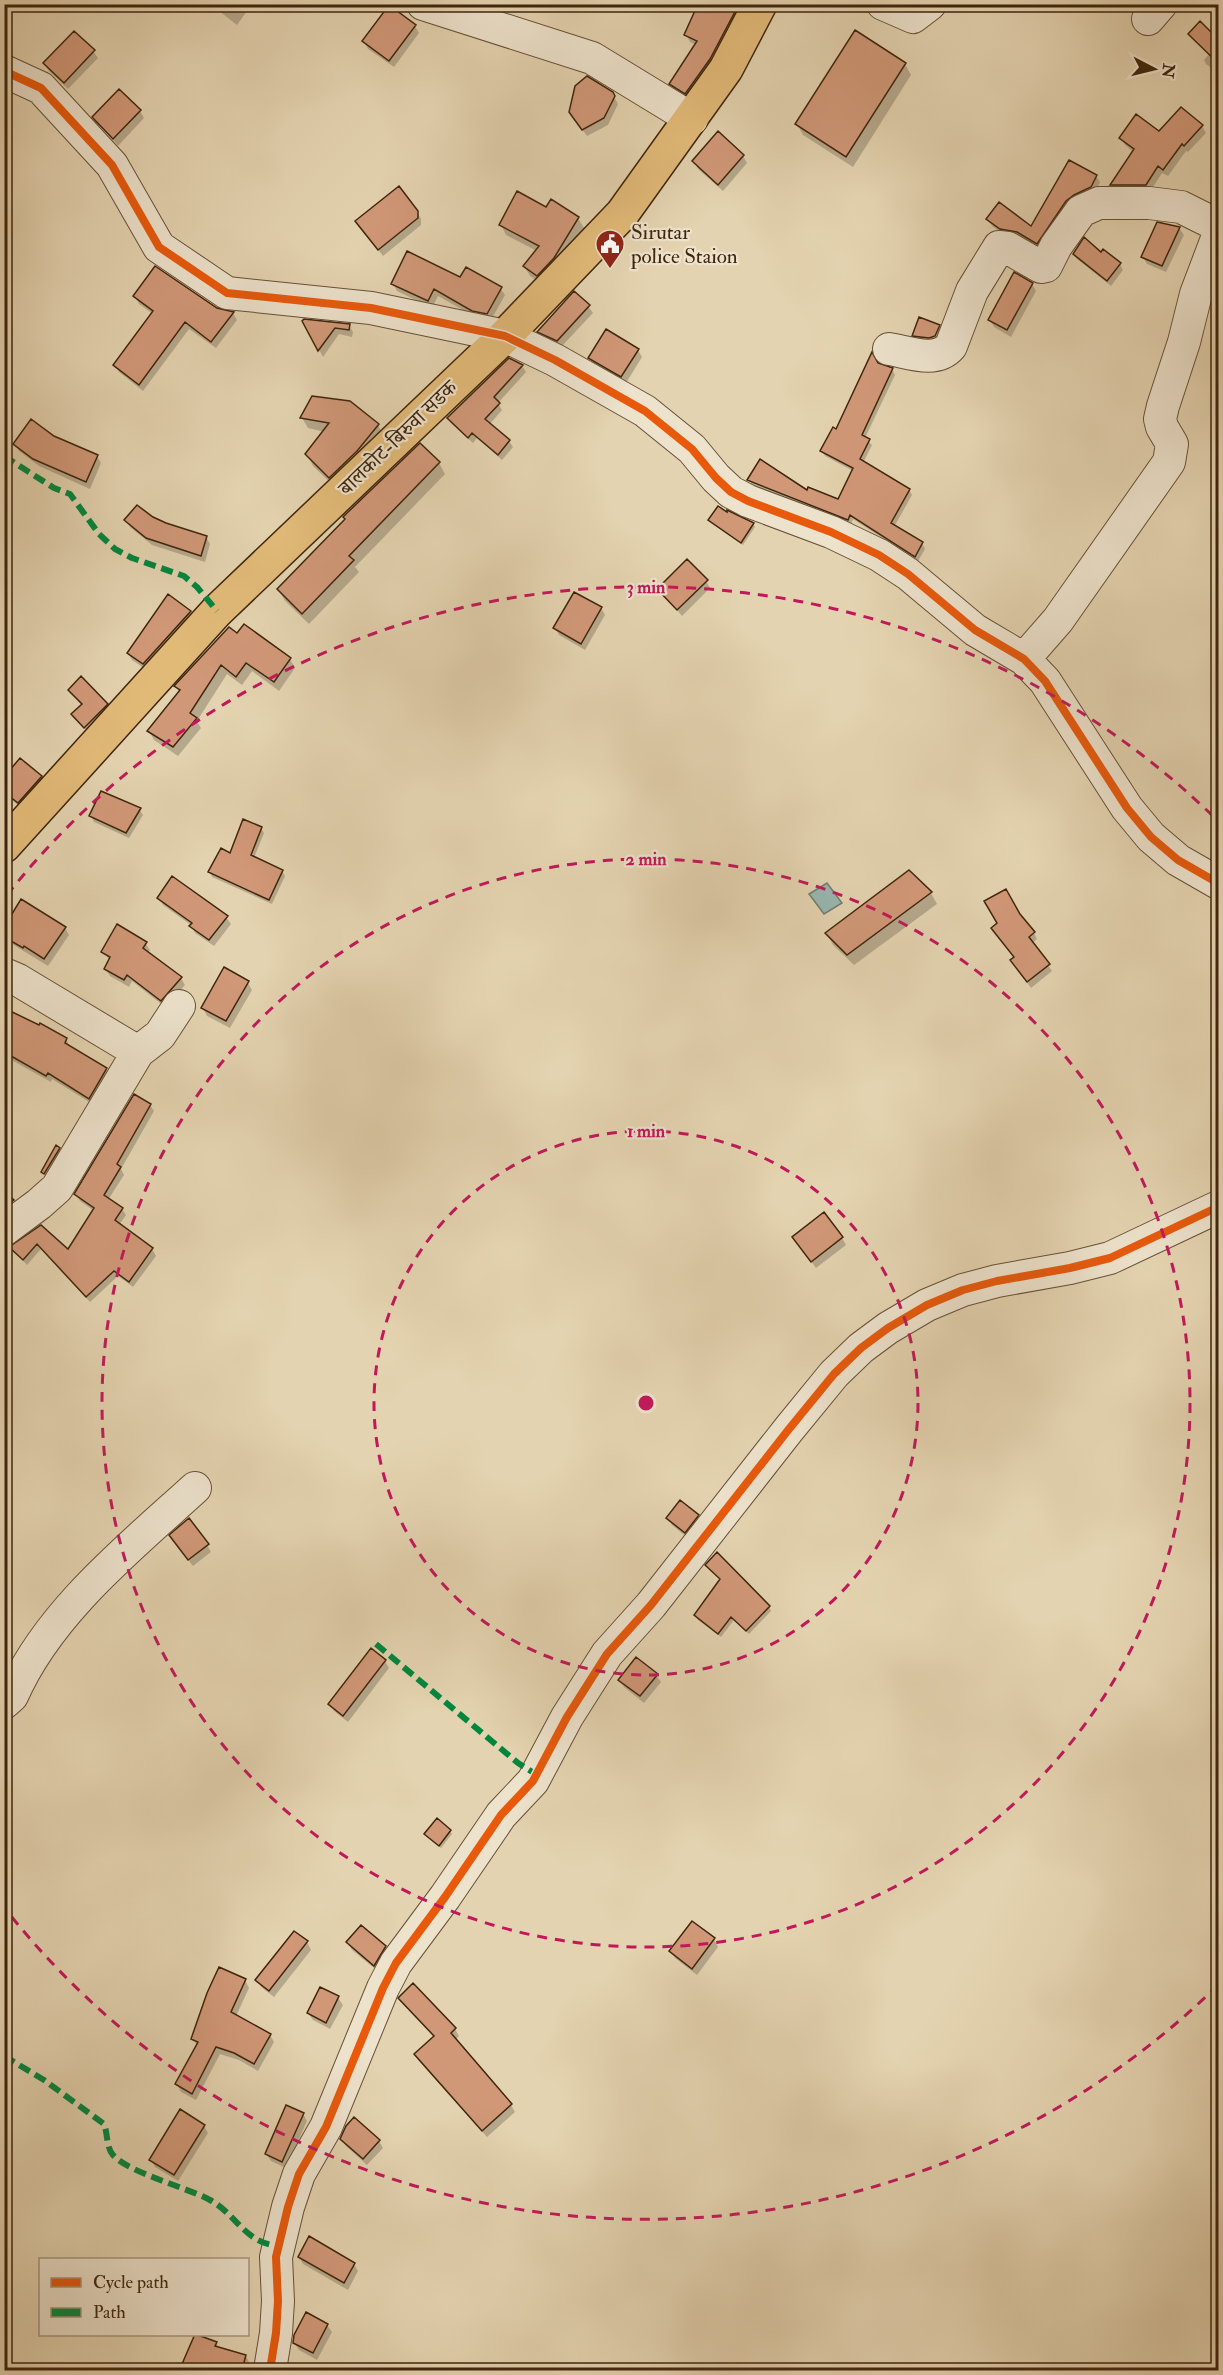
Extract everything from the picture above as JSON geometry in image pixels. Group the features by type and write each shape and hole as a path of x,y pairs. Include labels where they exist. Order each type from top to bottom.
{"main road":[{"name":"बालकोट-बिरुवा सडक","path":"4,846 217,611 505,336 622,214 726,69 760,4"}],"street":[{"path":"423,4 592,58 692,119"},
{"path":"883,4 913,17 930,4"},
{"path":"4,71 40,88 112,165 159,247 227,293 371,308 505,336 555,360 645,411 693,448 716,478 731,492 748,501 831,532 879,555 908,574 975,630 1024,659 1045,681 1127,808 1151,837 1178,860 1218,883"},
{"path":"889,349 926,356 939,356 946,352 951,346 972,291 999,247 1008,248 1041,267 1046,266 1056,246 1081,212 1099,203 1149,203 1180,207 1218,227"},
{"path":"1024,659 1058,620 1169,462 1172,444 1161,427 1160,419 1196,294 1218,236"},
{"path":"4,975 18,980 138,1052"},
{"path":"4,1230 57,1188 138,1052 160,1035 179,1006"},
{"path":"270,2370 278,2301 276,2257 288,2207 299,2174 326,2127 383,1988 396,1963 446,1898 501,1815 533,1781 567,1717 607,1654 651,1605 738,1491 834,1374 861,1348 888,1328 927,1305 963,1290 1110,1258 1218,1207"},
{"path":"4,1703 12,1696 44,1638 72,1604 195,1488"}],"water":[{"path":"827,883 842,903 824,914 809,894"}],"building":[{"path":"698,4 739,4 710,59 685,94 669,84 697,41 684,35"},
{"path":"389,5 416,25 389,61 362,41"},
{"path":"1200,21 1218,39 1218,63 1188,34"},
{"path":"855,30 906,63 846,157 795,124"},
{"path":"74,31 95,50 64,83 43,63"},
{"path":"587,76 613,92 615,96 604,118 582,130 569,112 575,86"},
{"path":"119,89 141,110 113,139 92,117"},
{"path":"1181,107 1203,125 1184,146 1182,144 1163,170 1158,166 1146,185 1110,185 1134,149 1119,138 1136,114 1159,131"},
{"path":"718,131 744,155 718,185 692,161"},
{"path":"1069,160 1097,175 1091,187 1066,201 1037,244 1017,232 1000,229 986,219 999,202 1031,226"},
{"path":"399,186 418,211 418,218 378,250 355,221"},
{"path":"517,191 546,207 551,199 579,217 554,258 537,276 523,266 539,246 499,225"},
{"path":"1157,222 1180,227 1162,266 1141,257"},
{"path":"1084,237 1101,252 1103,249 1121,263 1107,281 1073,254"},
{"path":"407,251 460,277 466,267 502,287 487,314 472,311 434,289 428,301 391,284"},
{"path":"155,266 217,308 234,312 211,342 185,322 139,385 113,365 153,311 133,296"},
{"path":"1014,272 1033,283 1007,330 988,320"},
{"path":"574,291 590,305 557,341 537,332"},
{"path":"919,317 940,325 935,336 929,338 912,336"},
{"path":"304,319 350,324 349,330 335,328 318,351 302,321"},
{"path":"606,329 639,349 621,377 588,358"},
{"path":"872,352 878,363 893,368 862,435 870,439 860,459 910,489 891,523 923,542 915,557 850,515 848,520 747,480 760,459 807,490 808,487 838,499 853,468 820,451 833,427 836,429"},
{"path":"509,358 523,365 494,397 500,403 485,419 510,440 498,455 472,433 468,438 447,418"},
{"path":"312,396 350,401 379,424 357,451 329,478 305,454 329,423 300,418"},
{"path":"31,419 54,436 98,455 86,482 33,459 13,444"},
{"path":"420,443 440,462 349,556 354,560 302,614 277,589 345,519 343,517"},
{"path":"137,505 166,523 207,536 201,556 146,538 124,520"},
{"path":"718,506 754,523 741,543 708,520"},
{"path":"687,559 708,580 677,610 657,589"},
{"path":"574,592 602,607 581,644 553,628"},
{"path":"168,594 191,611 143,664 127,653"},
{"path":"244,624 291,658 274,682 246,663 236,677 221,665 190,713 197,718 173,747 147,731 180,690 174,686 229,627 237,633"},
{"path":"81,676 108,704 84,728 71,714 82,704 68,690"},
{"path":"20,758 42,776 18,803 4,792 4,777"},
{"path":"101,791 141,808 126,833 89,816"},
{"path":"243,819 262,827 251,855 283,870 269,900 208,872 221,848 230,853"},
{"path":"909,870 932,892 847,955 825,933"},
{"path":"172,876 228,916 209,940 189,926 192,923 157,898"},
{"path":"1006,889 1020,914 1035,932 1029,937 1050,964 1027,982 1010,960 1014,957 991,928 997,923 984,901"},
{"path":"21,899 66,927 44,959 4,937 4,927"},
{"path":"117,924 147,942 143,948 182,977 161,1001 127,975 124,980 104,969 110,957 101,952"},
{"path":"224,967 249,981 226,1021 201,1008"},
{"path":"4,1008 39,1025 40,1023 67,1038 65,1043 107,1068 89,1099 48,1073 46,1076 4,1052"},
{"path":"134,1094 151,1104 117,1164 121,1167 104,1195 123,1208 115,1220 153,1248 129,1282 114,1271 86,1297 37,1244 23,1260 9,1247 41,1225 68,1249 94,1208 74,1194"},
{"path":"56,1145 60,1148 44,1174 41,1172"},
{"path":"4,1191 14,1200 4,1207"},
{"path":"824,1212 843,1237 811,1262 792,1237"},
{"path":"680,1500 699,1515 685,1533 666,1518"},
{"path":"189,1518 209,1544 188,1560 169,1535"},
{"path":"717,1552 770,1606 746,1631 731,1617 718,1634 694,1615 720,1579 705,1565"},
{"path":"371,1648 386,1660 343,1716 328,1704"},
{"path":"636,1657 658,1674 640,1696 618,1680"},
{"path":"437,1818 451,1830 439,1846 424,1834"},
{"path":"692,1921 715,1938 692,1969 669,1951"},
{"path":"361,1925 386,1946 374,1966 346,1942"},
{"path":"294,1931 308,1941 269,1991 255,1980"},
{"path":"219,1967 246,1979 231,2012 271,2034 254,2064 234,2053 216,2047 192,2094 175,2084 198,2042 191,2039"},
{"path":"413,1983 456,2028 451,2033 512,2104 482,2131 414,2054 434,2036 398,1998"},
{"path":"320,1987 339,1996 326,2023 307,2013"},
{"path":"286,2105 304,2113 282,2162 265,2154"},
{"path":"180,2109 205,2125 174,2175 149,2160"},
{"path":"354,2117 380,2140 363,2159 340,2139 346,2126"},
{"path":"309,2236 355,2263 344,2283 298,2257"},
{"path":"306,2312 328,2324 313,2353 293,2343 294,2335"},
{"path":"194,2336 217,2342 215,2346 246,2355 242,2370 197,2370 182,2364"}],"marked path":[{"path":"4,456 54,488 70,494 99,534 115,549 132,558 184,576 197,587 217,611"},
{"path":"376,1644 518,1763 537,1775"},
{"path":"4,2056 44,2080 104,2124 111,2152 121,2162 144,2174 210,2200 257,2240 278,2246"}],"cycle path":[{"path":"4,71 41,88 112,165 159,247 227,293 371,308 505,336 555,360 645,411 692,449 731,492 748,501 831,532 879,555 908,574 975,630 1024,659 1045,681 1127,808 1151,837 1178,860 1218,883"},
{"path":"270,2370 278,2301 276,2257 288,2207 299,2174 326,2127 383,1988 396,1963 501,1815 533,1781 567,1717 607,1654 651,1605 789,1429 834,1374 861,1348 888,1328 927,1305 963,1290 997,1281 1070,1268 1110,1258 1218,1207"}],"place":[{"name":"Sirutar police Staion","path":"610,270"}]}
